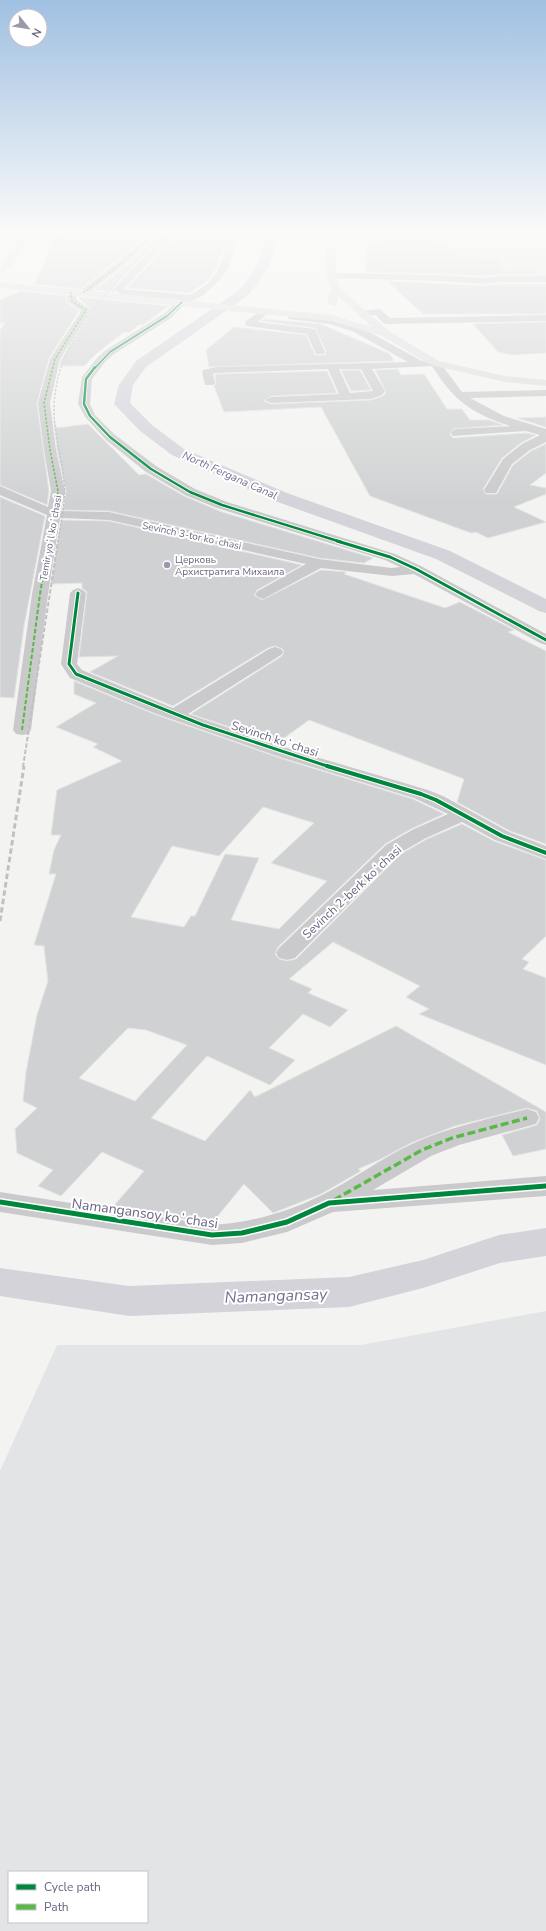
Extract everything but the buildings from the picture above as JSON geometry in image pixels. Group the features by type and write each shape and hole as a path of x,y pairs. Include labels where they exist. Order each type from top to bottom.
{"main road":[{"path":"353,324 386,334"},
{"path":"374,324 386,334 434,363 480,375 511,380 546,383"}],"street":[{"name":"Temir yoʻl koʻchasi","path":"22,730 40,594 59,514 58,492 50,450 44,403 55,359 77,324"},
{"path":"154,324 110,352 101,360 86,379 84,404 90,416 110,437 151,469 190,492 222,505 364,548 390,558 416,570 546,640"},
{"path":"251,324 311,332 320,352"},
{"path":"340,324 367,334 420,364"},
{"path":"209,383 208,372 216,370 434,363 459,396 496,416 546,433"},
{"path":"271,400 371,396 379,391 364,365"},
{"path":"332,366 346,397"},
{"path":"482,395 498,385 511,380"},
{"path":"459,396 546,393"},
{"path":"473,416 496,416"},
{"path":"457,433 529,428"},
{"path":"492,490 507,462 526,447 546,437"},
{"name":"Sevinch 3-tor koʻchasi","path":"0,490 33,506 59,514 109,516 319,563 392,572 416,570"},
{"path":"263,594 319,563"},
{"name":"Sevinch koʻchasi","path":"78,592 69,664 71,669 76,674 175,715 249,742 421,794 463,814 502,836 546,853"},
{"path":"175,715 275,652"},
{"name":"Sevinch 2-berk koʻchasi","path":"287,953 393,849 420,834 463,814"},
{"path":"329,1203 422,1150 452,1138 527,1118"},
{"name":"Namangansoy koʻchasi","path":"0,1202 14,1206 212,1235 242,1233 287,1222 329,1203 546,1186"}],"shaded area":[{"path":"546,1311 546,1931 0,1931 0,1471 57,1345 361,1345"}],"waterway":[{"name":"North Fergana Canal","path":"199,324 141,364 126,385 122,404 146,428 178,452 281,497 443,555 546,607"},
{"name":"Namangansay","path":"0,1282 129,1301 349,1292 423,1274 499,1249 546,1242"}],"railway":[{"path":"58,542 63,512 64,489 54,415 56,387 63,361 83,324"},
{"path":"23,767 58,541"},
{"path":"0,921 24,766"}],"marked path":[{"path":"22,730 40,594 58,491 50,450 44,403 55,359 77,324"},
{"path":"334,1200 422,1150 452,1138 527,1118"}],"cycle path":[{"path":"154,324 110,352 101,360 86,379 84,404 90,416 110,437 151,469 190,492 222,505 390,557 416,569 546,640"},
{"path":"78,593 69,664 76,674 160,709 246,740 290,755 421,794 436,800 502,836 546,853"},
{"path":"0,1202 212,1235 242,1233 287,1222 329,1203 546,1186"}],"place":[{"name":"Церковь Архистратига Михаила","path":"167,565"}]}
